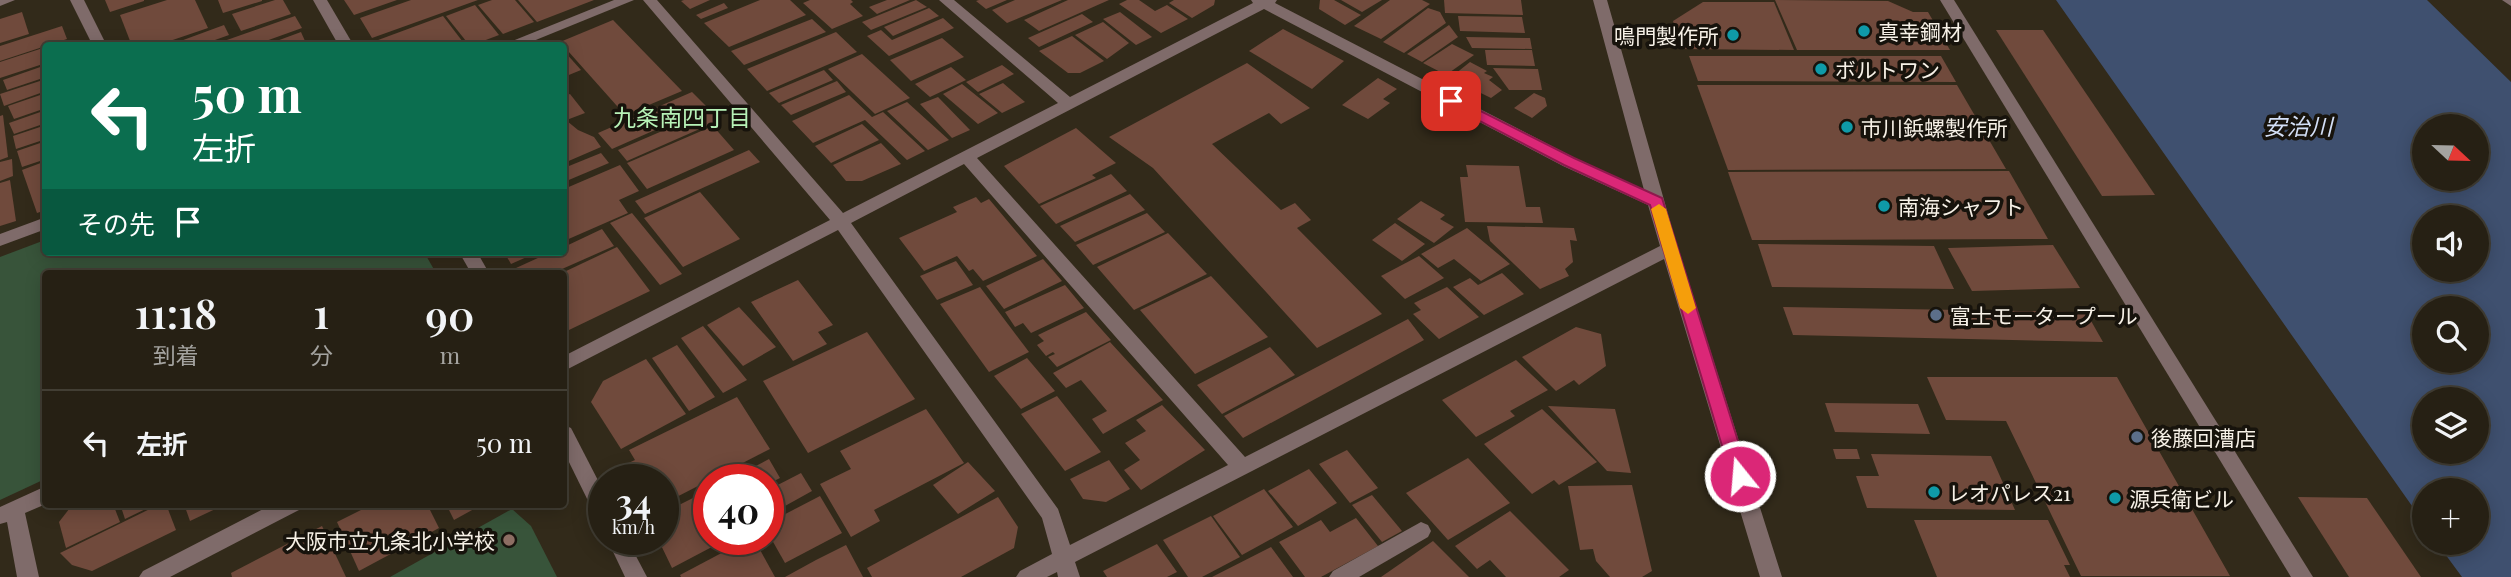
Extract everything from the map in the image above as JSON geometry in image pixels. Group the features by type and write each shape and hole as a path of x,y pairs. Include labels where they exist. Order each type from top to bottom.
{"street":[{"path":"0,2 8,0"},
{"path":"77,0 98,42"},
{"path":"320,0 346,42"},
{"path":"517,42 627,0"},
{"path":"650,0 841,222 1051,515 1066,568"},
{"path":"946,0 1069,104"},
{"path":"1600,0 1669,249 1771,577"},
{"path":"1947,0 2302,577"},
{"path":"567,362 1264,1 1569,162 1657,202"},
{"path":"966,156 1243,468"},
{"path":"0,240 42,224"},
{"path":"1027,577 1066,568 1243,468 1669,249"},
{"path":"567,439 588,481"},
{"path":"28,577 7,512 42,496"},
{"path":"150,577 284,508"},
{"path":"1340,577 1421,531"},
{"path":"625,555 636,577"}],"green space":[{"path":"42,241 42,256 426,256 434,270 42,270 42,480 0,500 0,257"},
{"path":"512,509 531,526 557,577 390,577"}],"water":[{"name":"安治川","path":"2056,0 2427,0 2511,82 2511,577 2462,577 2446,555 2489,555 2489,478 2412,478 2412,506"}],"building":[{"path":"105,0 144,0 144,1 110,12"},
{"path":"167,0 195,0 208,28 167,42 130,42 120,15"},
{"path":"218,0 262,0 262,1 223,13"},
{"path":"275,0 283,0 291,14 241,31 232,14"},
{"path":"344,0 397,0 354,15"},
{"path":"411,0 478,0 372,38 360,18"},
{"path":"492,0 515,0 534,22 503,34 478,5"},
{"path":"518,0 594,0 537,22"},
{"path":"684,0 710,0 690,9 681,1"},
{"path":"760,0 790,0 806,15 729,47 704,23"},
{"path":"810,0 851,0 853,2 850,4 863,16 832,29 803,3"},
{"path":"887,0 910,0 877,14 869,7"},
{"path":"916,0 927,7 871,30 862,22"},
{"path":"1007,0 986,9 976,1"},
{"path":"1015,0 1062,0 1007,23 992,10"},
{"path":"1068,0 1109,0 1039,31 1024,20"},
{"path":"1127,0 1139,0 1155,11 1167,5 1188,19 1161,33 1119,4"},
{"path":"1174,0 1215,0 1214,5 1192,18 1169,3"},
{"path":"1320,0 1334,0 1361,15 1345,25 1319,9"},
{"path":"1341,0 1382,0 1362,12"},
{"path":"1390,0 1422,0 1430,4 1381,39 1354,26"},
{"path":"1444,0 1521,0 1523,15 1445,13"},
{"name":"真幸鋼材","path":"1775,0 1888,1 1913,12 1928,12 1950,50 1797,50"},
{"name":"鳴門製作所","path":"1703,2 1774,2 1794,50 1682,49 1673,21"},
{"path":"724,3 728,8 701,19 696,15"},
{"path":"475,5 499,35 481,42 467,42 446,16"},
{"path":"929,8 939,16 893,36 884,27"},
{"path":"1428,8 1440,12 1446,23 1404,53 1383,42"},
{"path":"22,12 29,34 0,43 0,19"},
{"path":"1120,12 1152,37 1136,45 1103,19"},
{"path":"1082,14 1093,22 1039,47 1028,38"},
{"path":"295,16 302,28 263,42 224,41"},
{"path":"443,16 463,42 373,42"},
{"path":"1458,16 1522,17 1525,33 1460,31"},
{"path":"943,18 954,28 889,56 867,36 881,30 892,40"},
{"path":"812,19 826,32 744,65 731,51"},
{"path":"613,20 682,91 625,115 567,50 567,42 560,42"},
{"path":"1103,22 1129,43 1107,59 1075,35"},
{"path":"224,25 229,35 209,42 178,42"},
{"path":"1449,25 1458,37 1422,62 1407,54"},
{"path":"62,26 67,39 42,42 42,47 0,61 0,46"},
{"path":"1283,29 1344,61 1312,89 1249,51"},
{"path":"1996,30 2043,30 2155,195 2102,196"},
{"path":"301,32 305,41 302,42 274,42"},
{"path":"836,32 857,52 767,91 747,69"},
{"path":"1072,36 1104,61 1080,73 1068,73 1039,51"},
{"path":"1466,37 1530,38 1532,49 1472,48"},
{"path":"942,38 964,57 911,81 890,60"},
{"path":"1452,44 1474,55 1446,75 1423,63"},
{"path":"42,48 42,64 0,78 0,62"},
{"path":"1485,50 1532,50 1535,66 1487,65"},
{"path":"567,54 581,70 567,76"},
{"path":"862,54 910,98 875,114 828,69"},
{"name":"ボルトワン","path":"1689,56 1941,56 1956,82 1698,81"},
{"path":"1470,62 1487,71 1484,73 1493,77 1489,80 1502,90 1491,98 1450,78"},
{"path":"1247,63 1310,108 1281,124 1269,113 1212,144 1281,210 1295,203 1311,220 1297,228 1382,314 1317,348 1153,168 1109,137"},
{"path":"1002,65 1014,74 978,92 966,82"},
{"path":"42,66 42,78 7,90 3,80"},
{"path":"951,67 966,80 930,97 915,84"},
{"path":"1493,68 1538,69 1542,90 1509,90"},
{"path":"824,70 833,80 779,103 769,93"},
{"path":"1378,78 1397,89 1383,99 1390,103 1368,119 1342,105"},
{"path":"42,80 42,92 4,106 0,94"},
{"path":"837,81 846,92 791,115 781,105"},
{"path":"1003,83 1025,102 1002,113 979,94"},
{"path":"962,84 998,113 978,124 943,94"},
{"name":"市川鋲螺製作所","path":"1697,85 1957,85 2006,169 1728,170"},
{"path":"692,92 707,107 612,149 598,133"},
{"path":"1534,93 1545,98 1547,106 1532,118 1514,108"},
{"path":"42,94 42,109 14,119 8,106"},
{"path":"570,94 585,113 567,120 567,95"},
{"path":"849,95 872,117 883,112 925,151 907,160 865,120 813,143 792,121"},
{"path":"938,97 970,130 952,138 920,104"},
{"path":"907,102 949,140 928,150 887,111"},
{"path":"711,110 720,120 627,161 618,150"},
{"path":"42,111 42,124 14,134 9,123"},
{"path":"3,115 8,157 0,160 0,116"},
{"path":"567,121 578,130 594,137 601,147 567,162"},
{"path":"862,124 879,140 831,163 815,146"},
{"path":"42,126 42,140 16,149 13,136"},
{"path":"713,126 734,150 647,189 627,163"},
{"path":"1076,128 1116,163 1092,175 1096,178 1039,204 1004,166"},
{"path":"42,142 42,160 22,167 17,151"},
{"path":"881,143 901,164 862,181 846,181 833,165"},
{"path":"749,150 760,162 645,214 635,201"},
{"path":"601,153 609,163 567,181 567,167"},
{"path":"12,159 13,176 0,181 0,162"},
{"path":"42,162 42,211 37,213 22,170"},
{"path":"620,165 639,191 619,200 628,213 567,240 567,188"},
{"path":"1466,165 1519,166 1526,207 1540,207 1543,223 1465,222 1460,177 1468,177"},
{"name":"南海シャフト","path":"2009,171 2048,239 1752,240 1728,172"},
{"path":"1111,174 1127,191 1056,224 1040,206"},
{"path":"10,180 16,221 0,226 0,183"},
{"path":"700,192 740,239 683,267 644,218"},
{"path":"1130,194 1145,210 1075,242 1060,226"},
{"path":"976,197 981,203 989,199 1037,256 983,281 973,269 969,271 957,256 924,271 899,238 957,212 953,207"},
{"path":"1421,201 1445,215 1440,219 1454,227 1434,243 1397,219"},
{"path":"632,213 682,274 660,285 610,223"},
{"path":"1147,213 1165,232 1093,265 1076,245"},
{"path":"1395,223 1425,244 1402,261 1372,240"},
{"path":"1487,226 1574,228 1577,241 1570,240 1573,262 1565,269 1569,276 1540,289 1490,241"},
{"path":"1467,228 1510,264 1481,281 1454,259 1438,268 1421,254"},
{"path":"602,229 614,246 560,270 516,268 542,256 567,256 567,246"},
{"path":"1168,233 1207,274 1134,310 1097,267"},
{"path":"1758,244 1934,246 1954,289 1772,287"},
{"path":"2053,245 2080,288 1972,291 1948,248"},
{"path":"617,247 650,291 569,330 567,271"},
{"path":"506,256 529,256 511,264"},
{"path":"1419,256 1444,278 1405,299 1381,276"},
{"path":"1043,259 1062,281 1004,309 986,286"},
{"path":"956,261 973,285 937,300 920,276"},
{"path":"1502,273 1524,294 1484,315 1453,287 1470,278 1478,285"},
{"path":"1211,276 1268,337 1195,374 1140,310"},
{"path":"798,280 833,325 818,332 827,344 793,361 751,302"},
{"path":"1065,285 1084,308 1031,333 1023,323 1015,327 1005,312"},
{"path":"980,287 1029,352 989,372 940,304"},
{"path":"1447,287 1479,317 1439,339 1413,314 1421,310 1414,303"},
{"path":"739,307 776,347 743,366 707,325"},
{"name":"富士モータープール","path":"1783,307 2086,312 2103,342 1793,335"},
{"path":"1086,312 1111,340 1057,367 1048,357 1055,354 1053,352 1046,356 1037,345 1044,341 1038,335"},
{"path":"1408,319 1424,340 1243,438 1224,416"},
{"path":"703,326 747,380 723,393 681,338"},
{"path":"1576,327 1601,334 1606,366 1579,385 1574,380 1556,391 1522,357"},
{"path":"867,332 915,399 808,453 763,381"},
{"path":"1110,342 1163,400 1103,434 1092,419 1107,411 1081,380 1066,388 1053,373"},
{"path":"677,345 715,397 689,411 652,358"},
{"path":"1270,347 1295,375 1222,414 1197,385"},
{"path":"1027,358 1055,391 1021,409 994,376"},
{"path":"646,359 686,414 621,449 591,402 603,381"},
{"path":"1516,360 1548,390 1510,411 1515,416 1476,437 1442,400"},
{"name":"源兵衛ビル","path":"1927,377 2117,377 2230,576 2081,576 2006,421 1946,420"},
{"path":"1057,396 1101,452 1065,471 1021,414"},
{"path":"737,397 770,449 741,464 693,464 693,489 679,496 679,464 626,464 635,460 629,450"},
{"path":"1825,403 1918,404 1930,434 1835,432"},
{"path":"1162,405 1205,450 1141,490 1124,470 1140,460 1125,443 1146,431 1136,420"},
{"path":"1548,406 1615,409 1631,473 1607,471"},
{"path":"926,409 964,463 874,510 880,521 851,537 820,484 851,469 840,451"},
{"path":"1542,409 1597,462 1559,485 1554,480 1532,494 1484,444"},
{"path":"1833,449 1857,449 1860,459 1836,459"},
{"path":"1347,450 1378,488 1350,503 1319,464"},
{"name":"レオパレス21","path":"1871,454 1991,456 2015,510 1867,508 1856,476 1879,476"},
{"path":"1468,458 1510,503 1448,540 1406,493"},
{"path":"769,459 772,464 759,464"},
{"path":"1109,460 1130,489 1106,502 1083,499 1070,479"},
{"path":"968,462 995,491 958,514 933,485"},
{"path":"1309,469 1337,503 1298,526 1268,491"},
{"path":"801,473 812,491 784,507 784,482"},
{"path":"1632,485 1652,571 1642,577 1610,577 1596,561 1593,549 1580,550 1568,486"},
{"path":"1264,489 1293,527 1242,555 1213,516"},
{"path":"1372,495 1402,531 1382,542 1352,505"},
{"path":"820,496 842,533 785,563 780,555 784,555 784,515"},
{"path":"998,497 1018,527 1014,548 961,577 872,577 867,568"},
{"path":"2298,497 2367,498 2421,577 2349,577"},
{"path":"693,498 693,555 697,555 672,568 666,555 679,555 679,505"},
{"path":"70,508 115,508 120,522 66,548 59,522"},
{"path":"121,508 148,508 125,519"},
{"path":"152,508 168,508 176,530 92,571 72,565 60,553"},
{"path":"185,508 218,508 190,521"},
{"path":"365,508 429,508 439,528 359,571 337,522"},
{"path":"448,508 476,508 454,520"},
{"path":"1510,511 1569,570 1559,577 1506,577 1490,560 1477,569 1455,546"},
{"path":"1211,516 1240,557 1202,577 1188,577 1163,540"},
{"path":"1356,518 1378,546 1321,577 1305,577 1279,542 1321,520 1330,532"},
{"path":"1914,520 2048,520 2070,565 2064,565 2070,577 1937,577"},
{"path":"322,526 346,577 232,577 231,573"},
{"path":"1433,541 1469,577 1381,577"},
{"path":"1157,544 1177,572 1167,577 1107,577 1103,571"},
{"path":"846,545 863,577 785,577 816,560"},
{"path":"1271,547 1293,577 1212,577"},
{"path":"718,555 763,555 775,577 681,577 680,575"}],"slow traffic":[{"path":"1659,209 1688,308"}],"place":[{"name":"真幸鋼材","path":"1864,31"},
{"name":"鳴門製作所","path":"1733,35"},
{"name":"ボルトワン","path":"1821,69"},
{"name":"市川鋲螺製作所","path":"1847,127"},
{"name":"南海シャフト","path":"1884,206"},
{"name":"富士モータープール","path":"1936,315"},
{"name":"後藤回漕店","path":"2137,437"},
{"name":"レオパレス21","path":"1934,492"},
{"name":"源兵衛ビル","path":"2115,498"},
{"name":"大阪市立九条北小学校","path":"509,540"}],"district":[{"name":"九条南四丁目","path":"682,116"}],"route":[{"path":"1451,101 1569,162 1657,202 1669,249 1740,476"}]}
